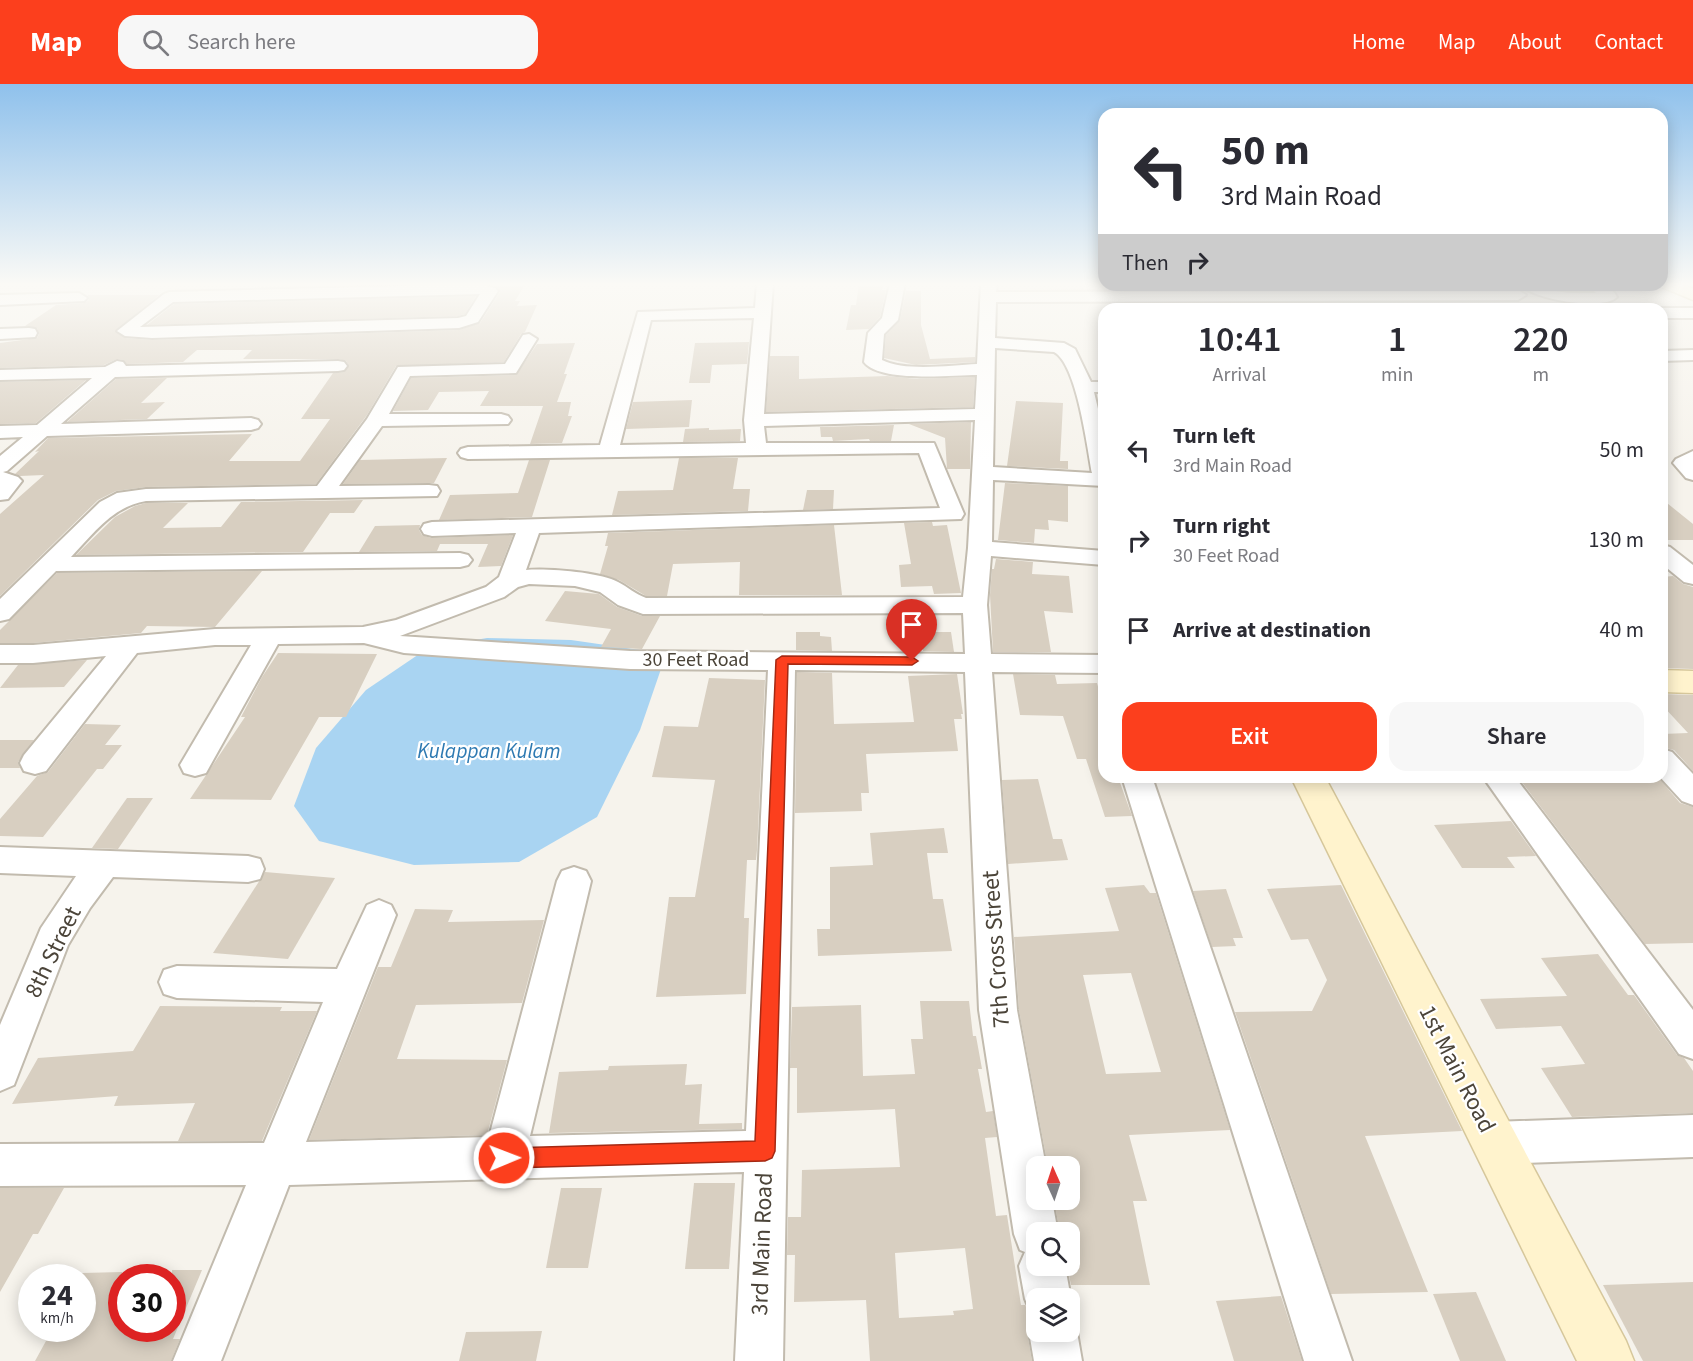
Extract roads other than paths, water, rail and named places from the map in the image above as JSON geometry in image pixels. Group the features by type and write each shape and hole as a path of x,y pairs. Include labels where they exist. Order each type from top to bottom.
{"main road":[{"name":"1st Main Road","path":"1311,783 1606,1361"}],"street":[{"path":"0,467 113,372 142,343"},
{"path":"324,492 376,420 406,363 510,369 527,343"},
{"path":"609,449 637,343"},
{"path":"756,447 754,420 760,343"},
{"path":"875,343 873,363 893,370 986,369"},
{"path":"988,343 1058,347 1069,353 1094,387 1098,424"},
{"name":"7th Cross Street","path":"988,343 980,548 975,605 977,662 998,1010 1034,1222"},
{"path":"1668,356 1693,355"},
{"path":"0,375 338,366"},
{"path":"754,420 984,414"},
{"path":"376,420 501,420"},
{"path":"0,432 251,424"},
{"path":"432,529 953,514 927,447 756,447 468,453"},
{"path":"1693,457 1683,462 1693,474"},
{"path":"982,473 1098,480"},
{"path":"0,478 11,481 0,494"},
{"path":"0,613 108,507 125,498 146,495 429,491"},
{"path":"510,581 530,527"},
{"path":"980,548 1098,558"},
{"path":"1668,557 1693,578"},
{"path":"51,564 460,561"},
{"path":"0,654 215,637 363,635 402,627 495,592 510,581 529,577 575,579 608,586 627,600 643,606 975,605"},
{"name":"30 Feet Road","path":"363,635 404,645 630,660 1098,665"},
{"path":"195,765 269,637"},
{"path":"35,763 129,645"},
{"name":"3rd Main Road","path":"759,1361 782,660"},
{"path":"1668,766 1693,793"},
{"path":"1139,783 1161,859 1328,1361"},
{"path":"1502,783 1693,1041"},
{"path":"0,860 104,866 248,869"},
{"name":"8th Street","path":"0,1072 53,939 78,898 104,866"},
{"path":"504,1158 574,881"},
{"path":"197,1361 348,986 379,915"},
{"path":"177,982 348,986"},
{"path":"1494,1143 1693,1136"},
{"path":"0,1165 278,1164 765,1151"},
{"path":"1055,1342 1059,1361"}],"water":[{"name":"Kulappan Kulam","path":"487,638 571,640 661,653 662,666 640,730 597,817 519,862 414,865 319,841 294,806 316,748 366,690 428,648"}]}
